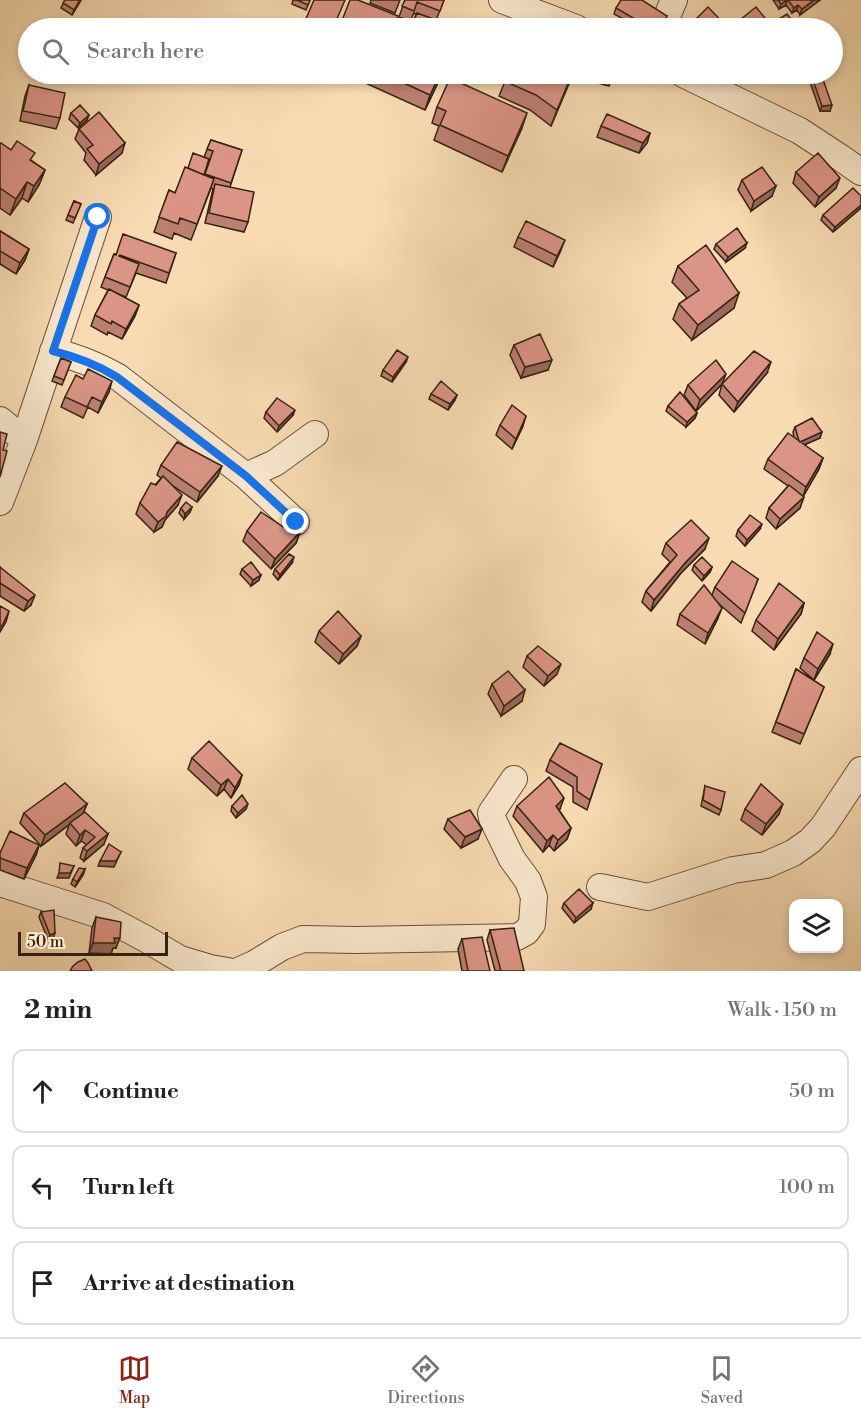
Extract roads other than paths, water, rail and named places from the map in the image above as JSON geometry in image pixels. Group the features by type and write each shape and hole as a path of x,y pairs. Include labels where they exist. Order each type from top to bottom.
{"street":[{"path":"502,0 550,18"},
{"path":"666,18 674,0"},
{"path":"704,84 800,131 861,172"},
{"path":"0,502 24,440 98,217"},
{"path":"53,351 96,365 117,377 246,476 296,522"},
{"path":"0,420 24,440"},
{"path":"246,476 275,463 315,434"},
{"path":"600,887 648,897 733,870 766,865 793,853 810,841 823,827 861,770"},
{"path":"238,971 282,947 303,939 517,937 526,932 532,924 534,897 528,881 512,859 491,813 514,779"},
{"path":"0,883 103,916 180,959 228,971"}]}
